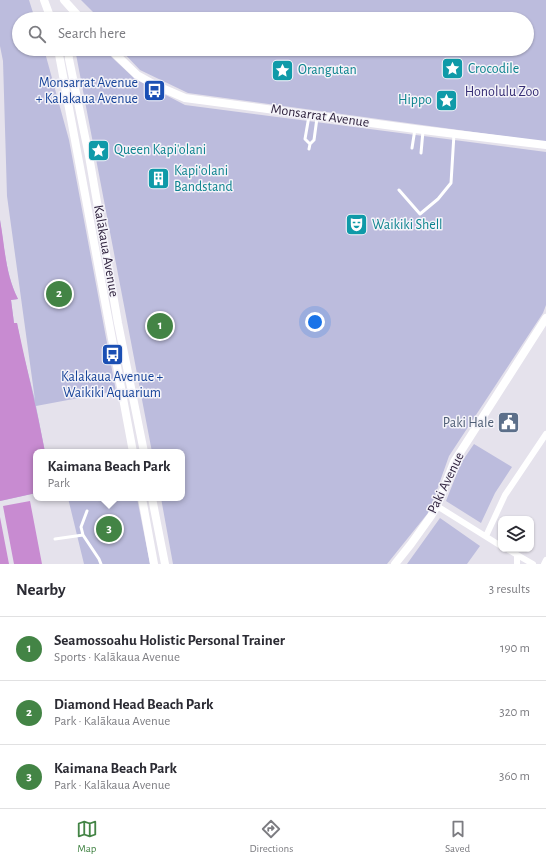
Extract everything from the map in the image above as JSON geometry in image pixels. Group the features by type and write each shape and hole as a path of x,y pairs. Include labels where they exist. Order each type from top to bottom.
{"street":[{"path":"44,0 48,12"},
{"path":"64,0 75,12"},
{"name":"Kalākaua Avenue","path":"59,56 132,449"},
{"name":"Kalākaua Avenue","path":"69,56 143,449"},
{"name":"Monsarrat Avenue","path":"117,56 137,75 155,85 186,98 419,130 546,145"},
{"name":"Paki Avenue","path":"395,564 411,544 437,506 454,462 546,318"},
{"path":"486,536 505,495 545,436"},
{"path":"143,501 154,564"},
{"path":"153,501 165,564"},
{"path":"437,506 498,544"},
{"path":"511,552 533,564"},
{"path":"517,556 517,564"},
{"path":"544,564 546,560"}],"lane":[{"path":"310,144 305,140 313,115"},
{"path":"309,149 310,144 314,140 313,115"},
{"path":"412,148 419,130"},
{"path":"419,130 421,153"},
{"path":"399,190 420,214 438,199 451,183 454,134"},
{"path":"78,158 89,156"},
{"path":"104,298 114,296"},
{"path":"126,413 136,411"},
{"path":"87,511 81,527 83,535 101,564"},
{"path":"55,539 83,535"}],"green space":[{"path":"0,0 29,0 33,12 12,12 12,56 46,56 69,140 116,391 36,406 44,449 33,449 33,494 0,501 0,220 8,270 18,299 11,300 14,323 17,323 35,400 7,196 3,61 0,46"},
{"name":"Honolulu Zoo","path":"81,0 546,0 546,142 188,93 140,70 127,56 534,56 534,12 93,12"},
{"path":"76,56 110,56 135,79 185,105 546,152 546,305 543,313 449,456 428,513 387,564 173,564 162,501 185,501 185,449 151,449"},
{"path":"474,444 512,467 495,493 481,523 446,501 461,463"},
{"path":"69,501 138,501 150,564 84,564"},
{"path":"440,518 480,546 467,564 407,564"}],"shaded area":[{"path":"0,220 10,280 18,299 11,300 14,323 17,323 44,449 33,449 33,494 0,501"},
{"path":"30,501 42,564 14,564 3,506"},
{"path":"0,517 9,564 0,564"}],"place":[{"name":"Crocodile","path":"453,69"},
{"name":"Orangutan","path":"283,70"},
{"name":"Monsarrat Avenue + Kalakaua Avenue","path":"154,91"},
{"name":"Hippo","path":"447,100"},
{"name":"Queen Kapi'olani","path":"99,150"},
{"name":"Kapiʻolani Bandstand","path":"159,179"},
{"name":"Waikiki Shell","path":"356,225"},
{"name":"Diamond Head Beach Park","path":"59,294"},
{"name":"Seamossoahu Holistic Personal Trainer","path":"160,326"},
{"name":"Kalakaua Avenue + Waikiki Aquarium","path":"112,355"},
{"name":"Paki Hale","path":"509,423"},
{"name":"Kaimana Beach Park","path":"109,529"}]}
